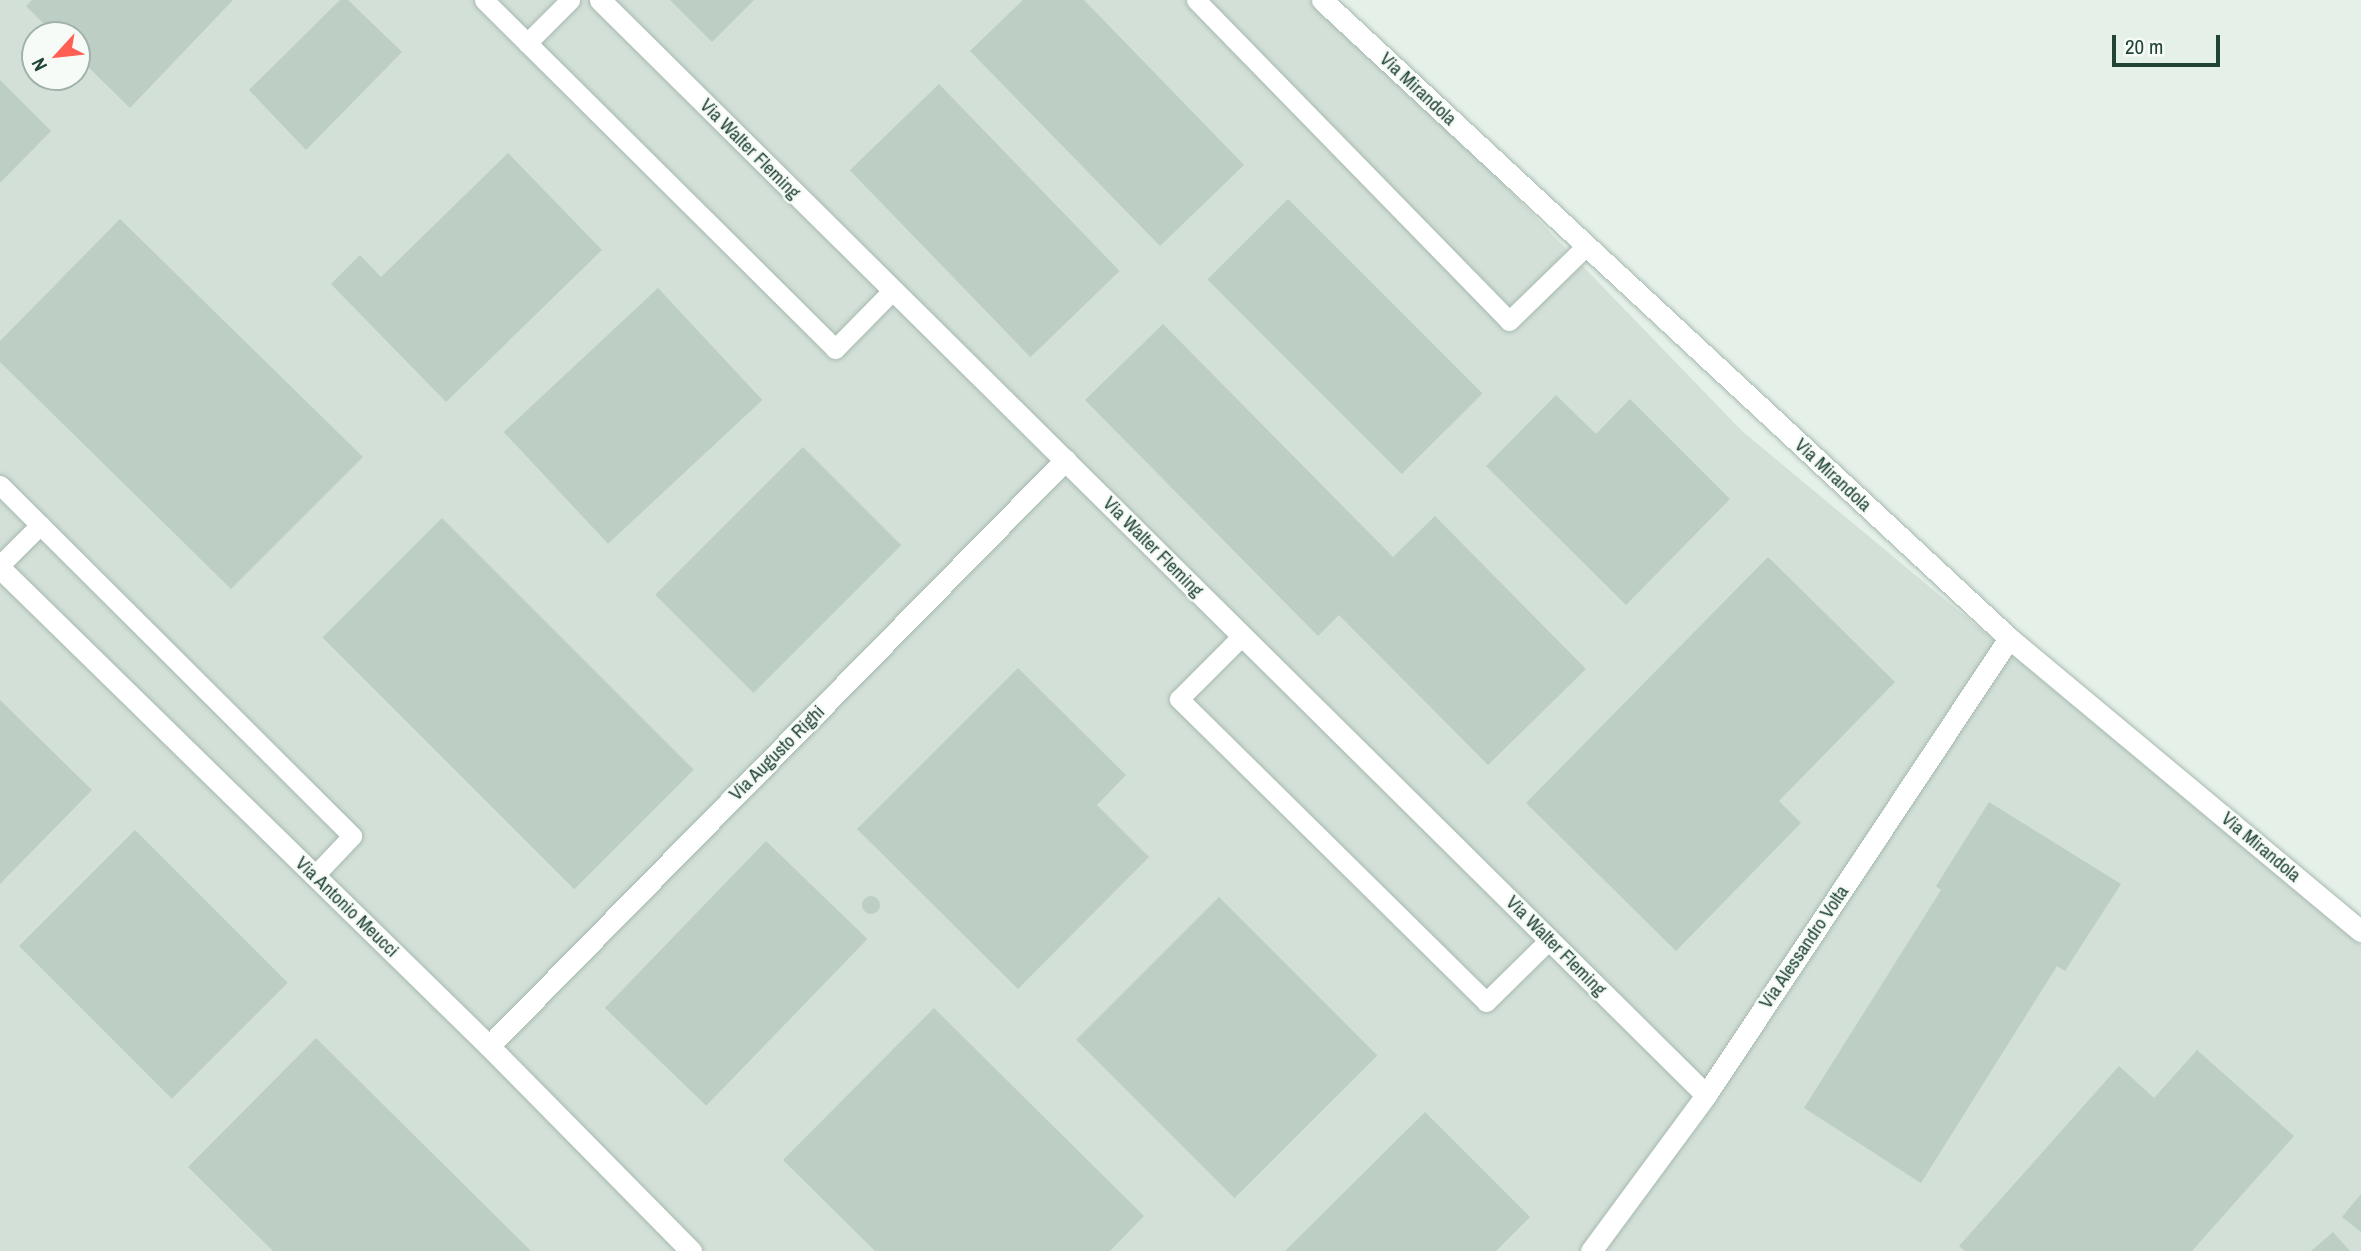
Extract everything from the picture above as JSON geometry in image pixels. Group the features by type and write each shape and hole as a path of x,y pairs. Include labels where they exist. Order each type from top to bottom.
{"street":[{"name":"Via Walter Fleming","path":"600,0 1706,1095"},
{"name":"Via Mirandola","path":"1322,0 2009,638 2361,931"},
{"name":"Via Augusto Righi","path":"489,1046 1065,460"},
{"name":"Via Antonio Meucci","path":"0,566 489,1046 691,1251"},
{"name":"Via Alessandro Volta","path":"1591,1251 1706,1095 2009,638"}],"lane":[{"path":"484,0 835,349 893,290"},
{"path":"527,43 570,0"},
{"path":"1196,0 1509,321 1586,246"},
{"path":"0,485 352,836 315,875"},
{"path":"0,566 40,525"},
{"path":"1242,636 1179,699 1486,1002 1549,940"}],"shaded area":[{"path":"0,0 1326,0 1742,431 2361,945 2361,1251 0,1251"}],"building":[{"path":"32,0 233,0 130,108 91,70 91,21 41,21 26,6"},
{"path":"340,0 348,0 402,52 306,150 249,90"},
{"path":"670,0 754,0 712,42"},
{"path":"1023,0 1084,0 1244,165 1160,246 970,51"},
{"path":"0,80 51,131 0,183"},
{"path":"939,84 1120,271 1030,357 850,170"},
{"path":"508,153 602,250 446,402 331,284 360,255 381,277"},
{"path":"1288,199 1482,393 1402,474 1207,280"},
{"path":"120,219 363,457 231,589 0,362 0,341"},
{"path":"658,288 762,400 608,544 504,432"},
{"path":"1163,324 1393,557 1435,516 1586,669 1488,765 1339,615 1318,636 1085,400"},
{"path":"1556,395 1596,434 1630,399 1730,499 1626,605 1486,466"},
{"path":"803,447 901,545 754,693 655,595"},
{"path":"442,518 694,770 574,889 322,638"},
{"path":"1768,557 1895,682 1779,801 1801,823 1676,951 1526,803"},
{"path":"1018,668 1126,775 1097,805 1149,857 1018,989 857,829"},
{"path":"0,700 92,790 0,884"},
{"path":"1989,802 2121,884 2065,971 2057,966 1921,1183 1804,1108 1941,890 1936,886"},
{"path":"135,830 288,983 172,1099 19,946"},
{"path":"766,841 867,939 706,1106 605,1008"},
{"path":"871,896 877,899 880,905 877,911 871,914 865,911 862,905 865,899"},
{"path":"1219,897 1377,1055 1235,1198 1076,1040"},
{"path":"934,1008 1144,1216 1110,1251 875,1251 783,1160"},
{"path":"316,1038 531,1251 273,1251 188,1167"},
{"path":"2197,1050 2294,1136 2192,1251 1965,1251 1959,1246 2119,1066 2154,1098"},
{"path":"1425,1112 1530,1217 1496,1251 1285,1251"},
{"path":"2361,1194 2361,1232 2342,1217"},
{"path":"2333,1232 2350,1251 2311,1251"}]}
